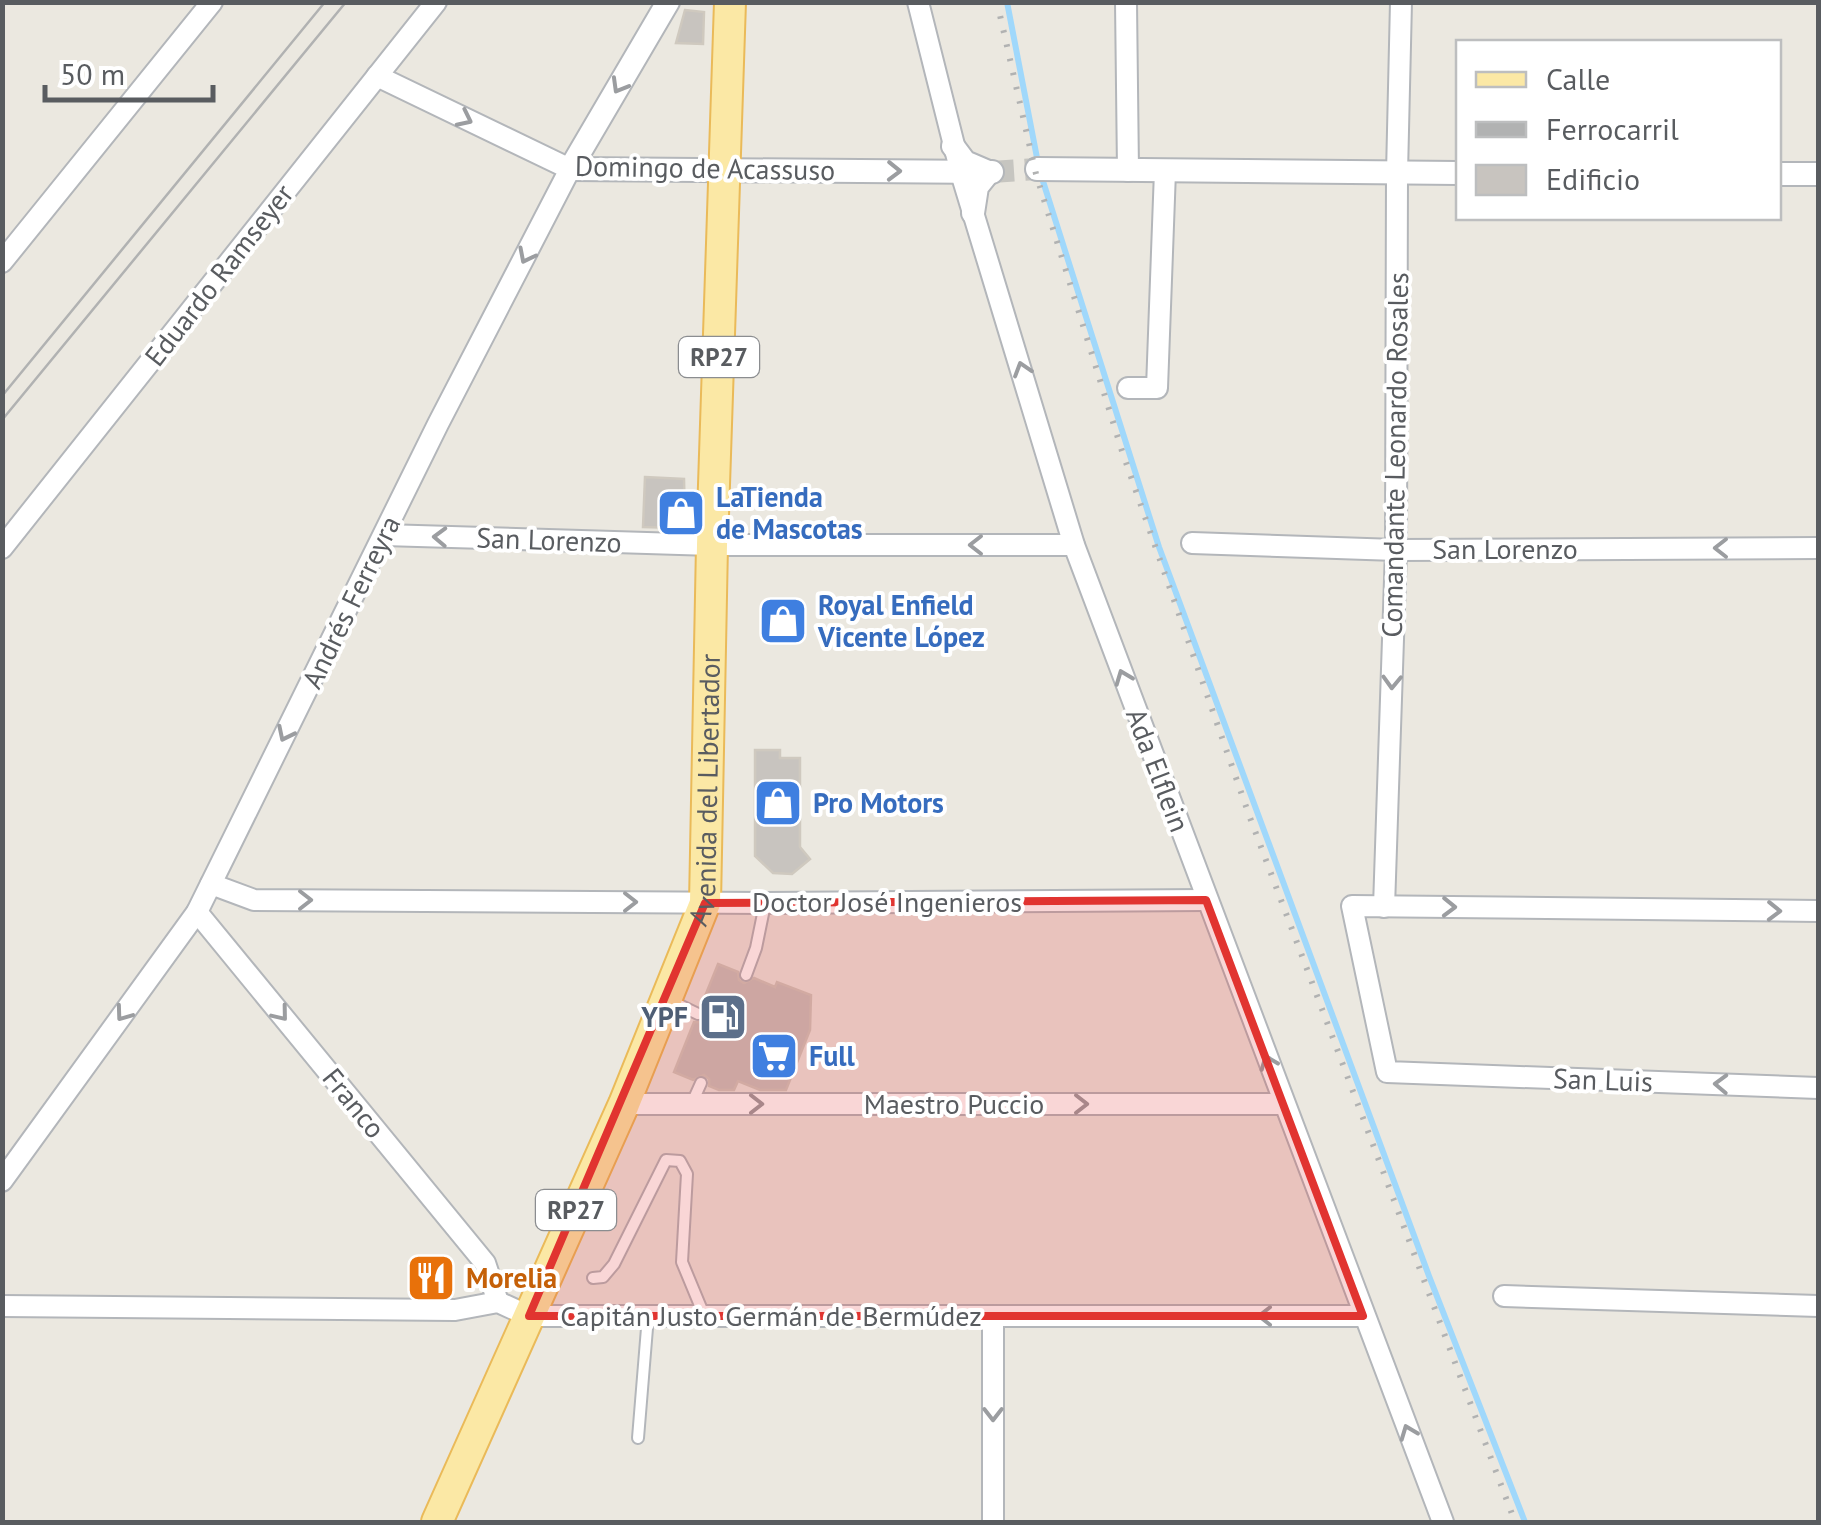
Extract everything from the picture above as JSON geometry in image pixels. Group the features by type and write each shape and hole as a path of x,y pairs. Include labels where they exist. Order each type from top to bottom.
{"main road":[{"name":"Avenida del Libertador","path":"437,1522 624,1104 704,903 730,2"}],"street":[{"path":"2,262 212,2"},
{"name":"Eduardo Ramseyer","path":"2,548 436,2"},
{"name":"Andrés Ferreyra","path":"2,1181 196,912 570,169 668,2"},
{"name":"Ada Elflein","path":"918,2 960,173 1074,545 1443,1522"},
{"path":"1126,2 1128,171"},
{"name":"Comandante Leonardo Rosales","path":"1384,906 1396,550 1396,173 1401,2"},
{"name":"Domingo de Acassuso","path":"377,76 570,169 991,172"},
{"path":"953,146 964,162 991,172 977,187 973,213"},
{"path":"1037,169 1456,173"},
{"path":"1128,388 1157,388 1165,172"},
{"path":"1781,174 1818,174"},
{"name":"San Lorenzo","path":"384,536 712,545 1074,545"},
{"name":"San Lorenzo","path":"1192,543 1396,550 1818,548"},
{"name":"Doctor José Ingenieros","path":"210,884 254,900 1206,900"},
{"name":"San Luis","path":"1384,906 1352,906 1387,1072 1818,1088"},
{"path":"1384,906 1818,911"},
{"name":"Franco","path":"196,912 484,1263 498,1302"},
{"name":"Maestro Puccio","path":"624,1104 1284,1104"},
{"path":"1504,1296 1818,1306"},
{"path":"2,1306 455,1310 498,1302"},
{"name":"Capitán Justo Germán de Bermúdez","path":"498,1302 529,1316 1363,1316"},
{"path":"993,1316 993,1522"}],"lane":[{"path":"746,975 765,903"},
{"path":"666,999 698,1014"},
{"path":"692,1104 701,1083"},
{"path":"593,1278 603,1277 614,1264 666,1160 680,1161 687,1174 682,1262 704,1316"},
{"path":"638,1438 648,1316"}],"highlighted area":[{"path":"1206,900 1363,1316 529,1316 705,903"}],"building":[{"path":"685,10 704,12 703,44 676,43"},
{"path":"645,477 684,479 685,521 679,528 643,527"},
{"name":"Pro Motors","path":"755,750 780,750 780,758 800,758 800,847 810,859 792,874 773,873 755,856"},
{"path":"718,964 738,972 744,983 754,978 775,987 777,982 811,995 810,1030 786,1090 760,1090 738,1081 734,1090 719,1090 709,1086 704,1075 693,1080 674,1072 694,1022 702,1022 706,1017 701,1006"}],"waterway":[{"path":"1007,2 1038,163"},
{"path":"1041,175 1159,547 1429,1276 1525,1522"}],"tunnel":[{"path":"992,172 1037,169"}],"tram line":[{"path":"2,396 325,2"},
{"path":"2,420 346,2"}],"railway":[{"path":"997,2 1036,174 1122,451 1249,815 1515,1522"}],"place":[{"name":"LaTienda de Mascotas","path":"681,513"},
{"name":"Royal Enfield Vicente López","path":"783,621"},
{"name":"Pro Motors","path":"778,803"},
{"name":"YPF","path":"723,1017"},
{"name":"Full","path":"774,1056"},
{"name":"Morelia","path":"431,1278"}]}
